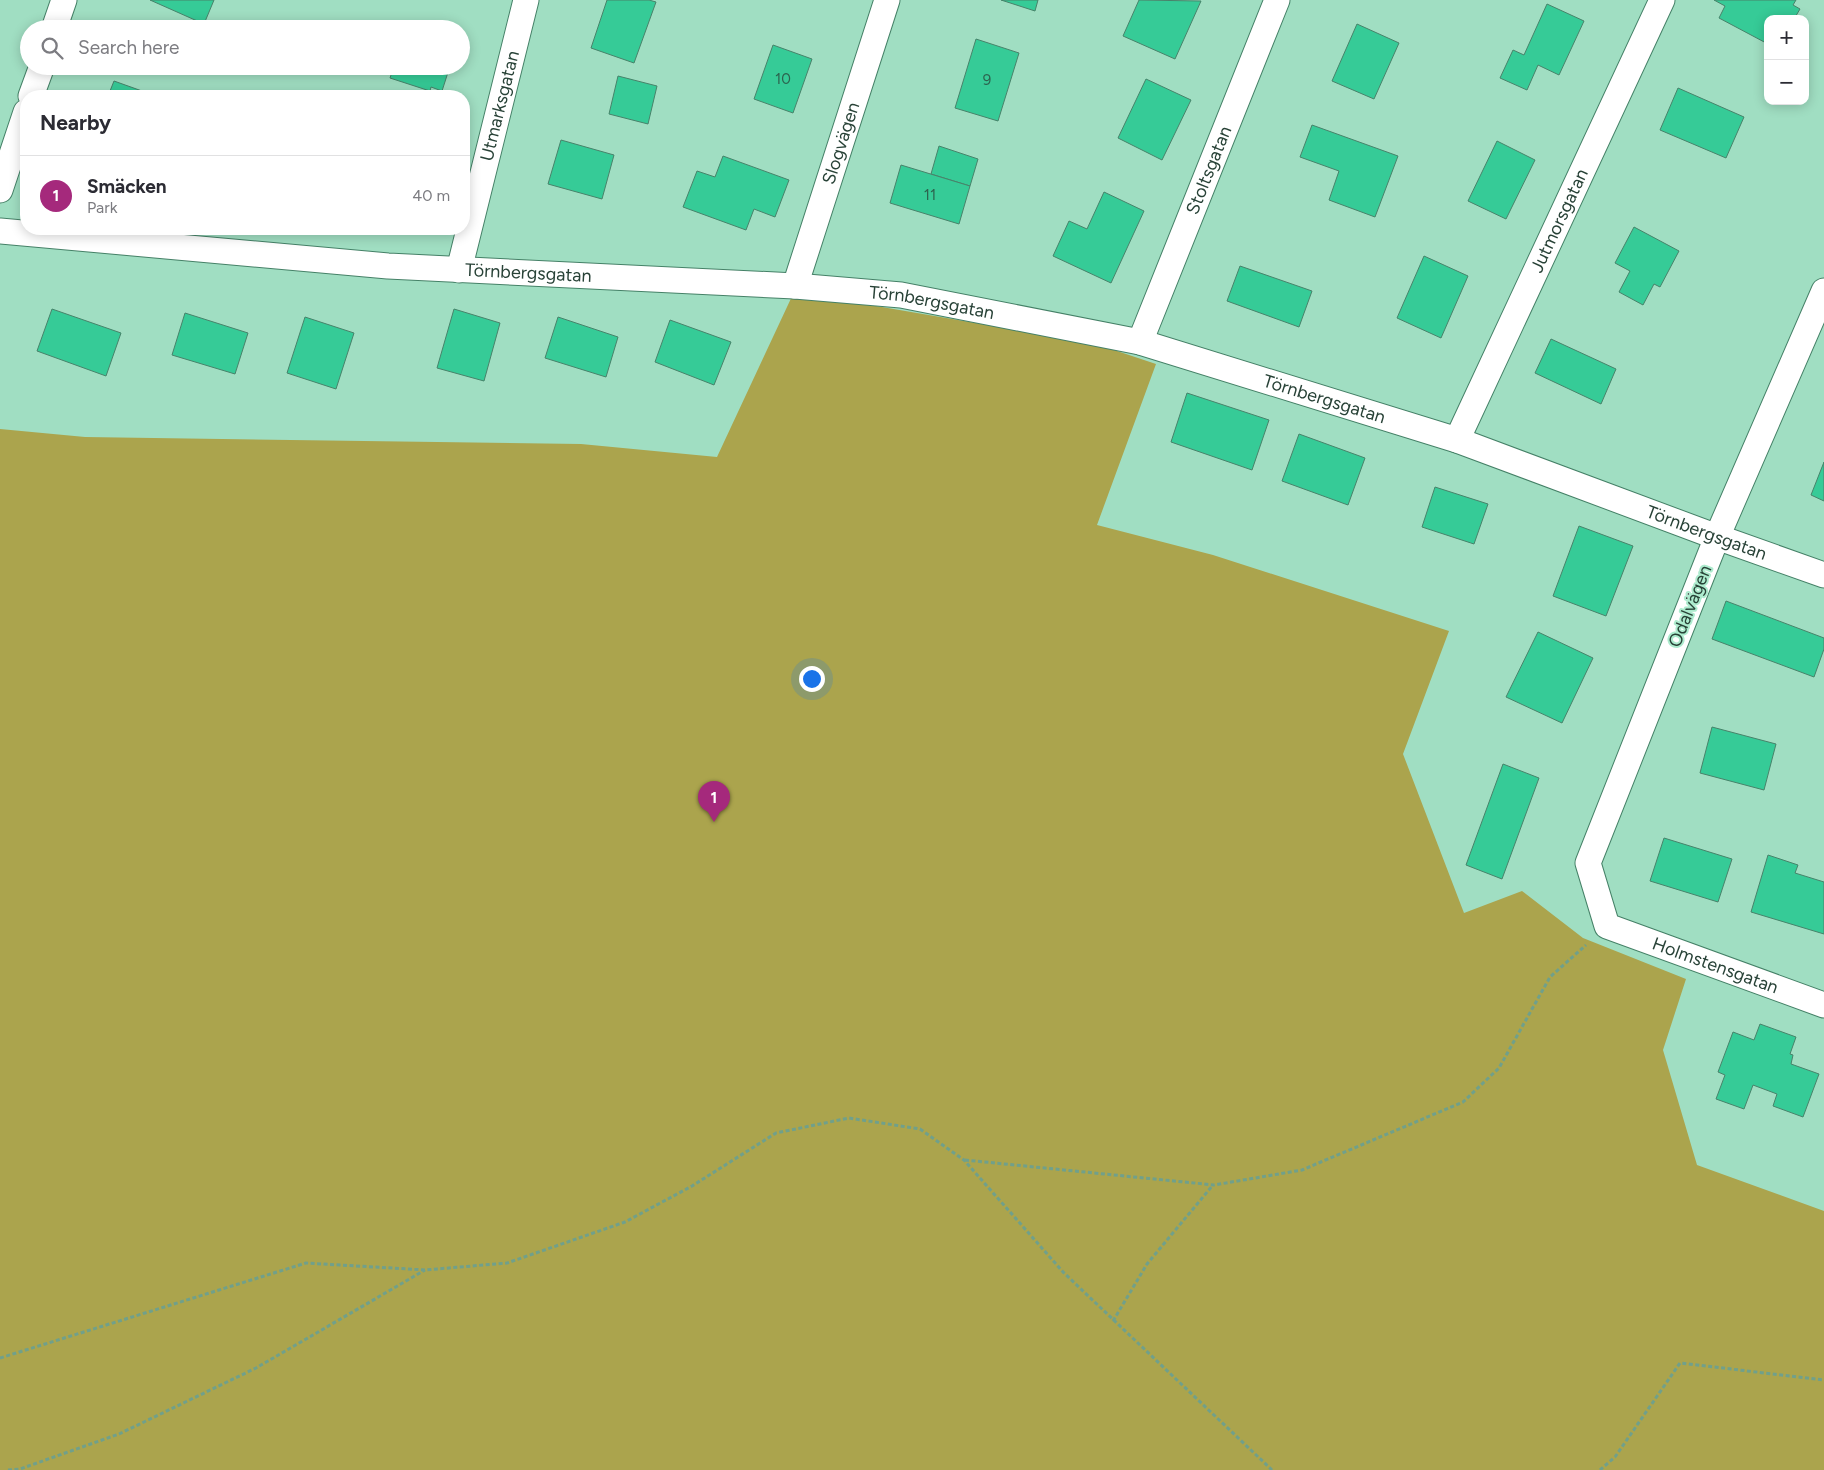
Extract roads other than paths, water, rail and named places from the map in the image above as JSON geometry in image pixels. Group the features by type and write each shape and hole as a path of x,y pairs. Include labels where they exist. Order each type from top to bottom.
{"street":[{"path":"57,20 64,0"},
{"name":"Utmarksgatan","path":"470,226 526,0"},
{"name":"Slogvägen","path":"795,286 887,0"},
{"name":"Stoltsgatan","path":"1140,342 1278,0"},
{"name":"Jutmorsgatan","path":"1457,440 1662,0"},
{"path":"34,90 39,75"},
{"path":"0,190 20,130"},
{"name":"Törnbergsgatan","path":"0,231 20,233"},
{"name":"Törnbergsgatan","path":"44,235 388,266 795,286 901,295 1140,342 1457,440 1824,575"},
{"name":"Utmarksgatan","path":"459,270 468,235"},
{"name":"Odalvägen","path":"1606,926 1588,863 1717,537 1824,291"},
{"name":"Holmstensgatan","path":"1606,926 1824,1005"}],"place":[{"name":"Smäcken","path":"714,822"}]}
